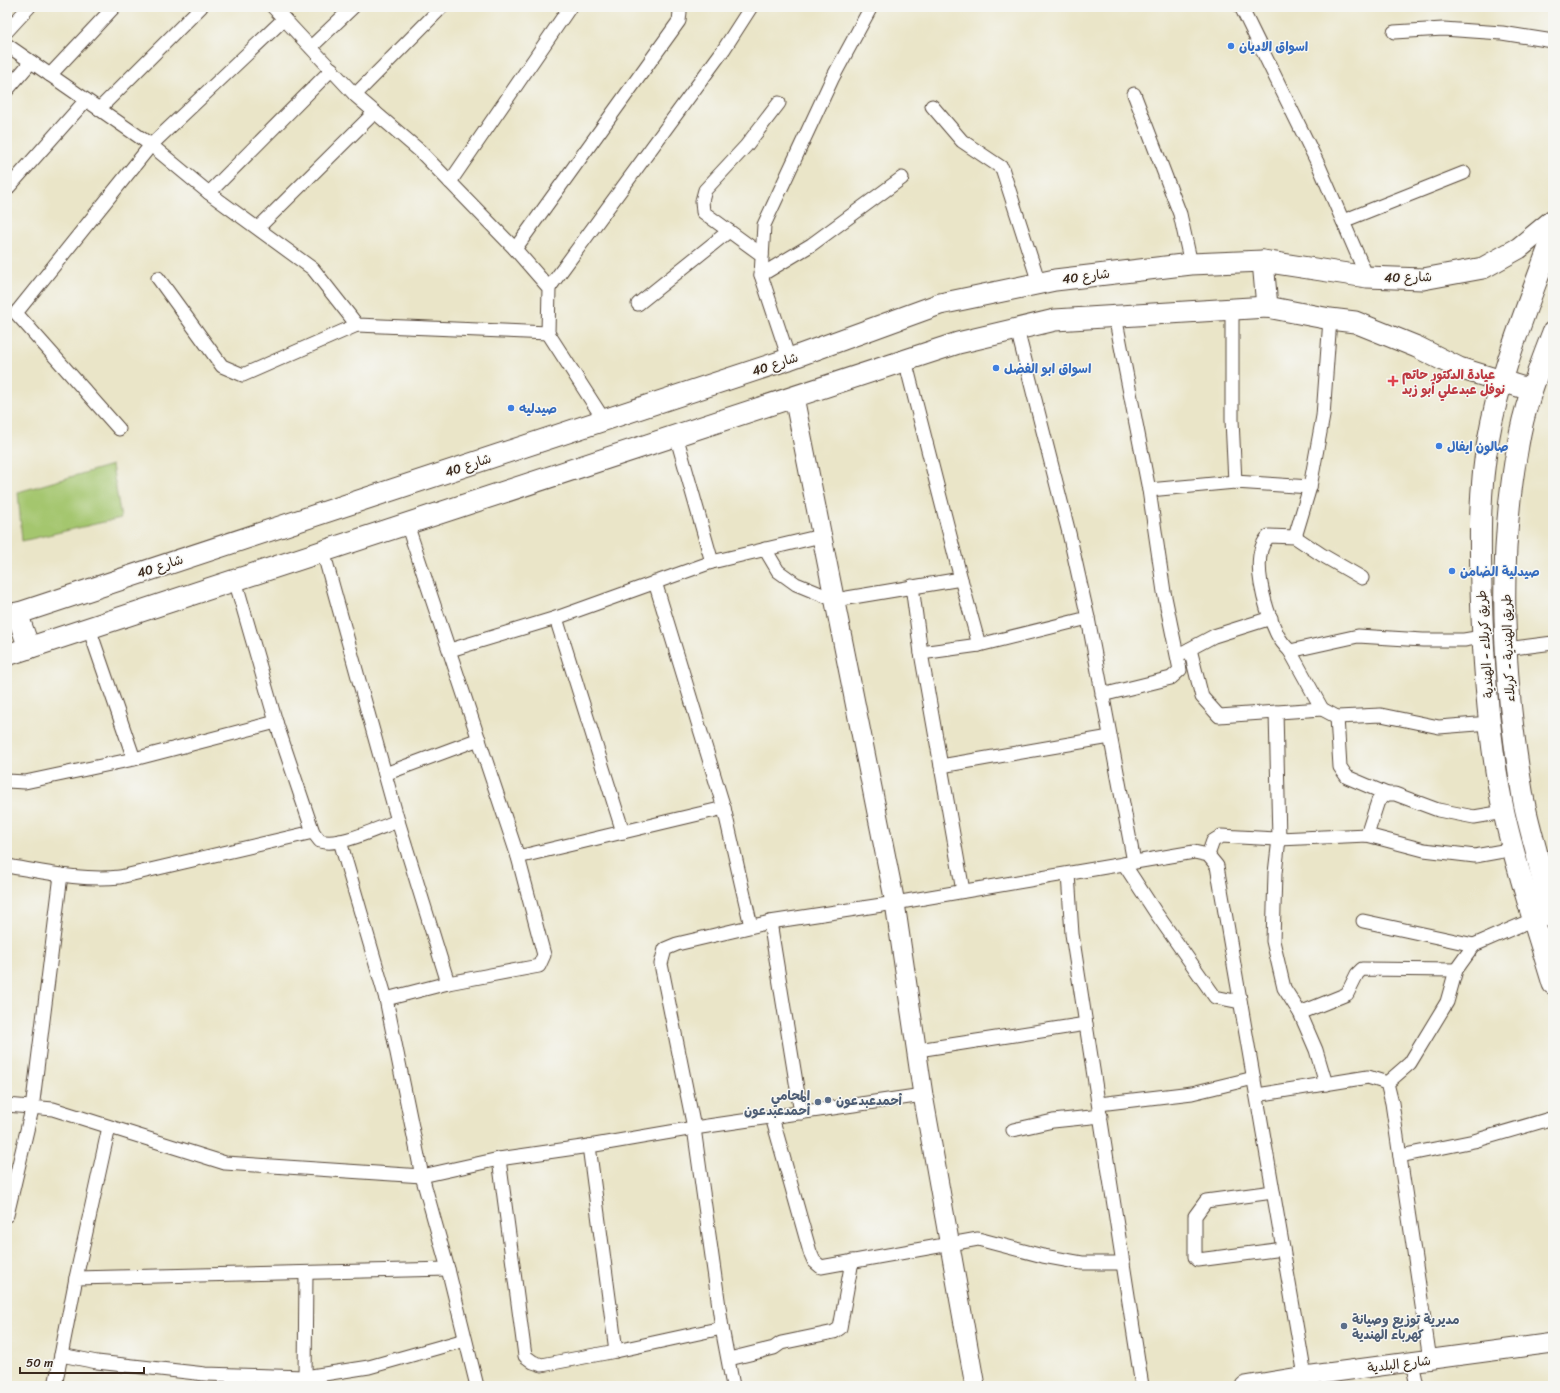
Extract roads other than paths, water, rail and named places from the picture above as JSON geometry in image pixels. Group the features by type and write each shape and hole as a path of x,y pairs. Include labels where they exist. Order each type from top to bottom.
{"main road":[{"name":"شارع 40","path":"12,615 789,359 940,304 1039,283 1191,264 1263,261 1367,277 1423,279 1483,268 1519,248 1553,220"},
{"name":"طريق كربلاء - الهندية","path":"1553,236 1501,382 1488,441 1485,464 1482,491 1480,555 1482,637 1490,724 1504,812 1514,849 1543,919 1553,984"},
{"path":"1263,261 1267,307"},
{"path":"7,655 958,343 1055,320 1267,307 1330,319 1355,322 1417,347 1459,368 1531,390"},
{"name":"طريق الهندية - كربلاء","path":"1543,919 1511,718 1506,649 1506,563 1510,497 1518,443 1531,390 1553,332"},
{"path":"1485,464 1491,461 1503,461 1514,468"},
{"path":"12,615 29,648"}],"street":[{"path":"7,30 29,7"},
{"path":"50,75 114,7"},
{"path":"100,108 201,7"},
{"path":"273,7 355,95 420,151 515,249 549,288"},
{"path":"311,47 353,7"},
{"path":"355,95 442,7"},
{"path":"450,182 570,7"},
{"path":"515,249 679,21 678,7"},
{"path":"604,420 548,333 549,288 724,49 751,7"},
{"path":"789,359 761,276 764,225 832,79 871,7"},
{"path":"1239,8 1319,166 1367,277"},
{"path":"119,429 11,309 151,145 284,19"},
{"path":"1394,32 1443,29 1502,33 1553,41"},
{"path":"7,45 86,100 100,108 151,145 209,193 313,269 357,325"},
{"path":"7,90 31,62"},
{"path":"209,193 332,69"},
{"path":"1134,94 1180,214 1191,264"},
{"path":"7,189 86,100"},
{"path":"762,255 703,212 702,201 705,190 746,146 779,103"},
{"path":"932,106 962,142 1002,168 1039,283"},
{"path":"258,228 375,112"},
{"path":"1343,221 1464,173"},
{"path":"761,276 811,245 902,178"},
{"path":"638,304 729,230"},
{"path":"158,278 222,366 243,375 357,325 548,333"},
{"path":"1232,309 1232,420 1235,482"},
{"path":"1102,695 1171,678 1180,670 1164,592 1149,490 1115,316"},
{"path":"1295,537 1310,487 1324,416 1330,319"},
{"path":"1017,329 1069,533 1088,618 1110,737 1129,863 1156,913 1216,997 1240,1002"},
{"path":"905,360 979,645"},
{"path":"794,397 895,903 918,1050 923,1095 975,1386"},
{"path":"676,435 712,562"},
{"path":"1149,490 1235,482 1310,487"},
{"path":"386,999 448,983 539,966 544,955 518,856 407,524"},
{"path":"450,650 556,618 712,562 821,536"},
{"path":"1322,709 1290,652 1277,635 1264,601 1260,572 1261,547 1269,536 1295,537 1322,555 1362,578"},
{"path":"765,549 778,571 796,584 835,600 961,579"},
{"path":"323,551 398,821 448,983"},
{"path":"235,580 276,722 313,832 320,841 329,844 398,821"},
{"path":"655,582 724,808 751,926"},
{"path":"912,586 921,653 963,892"},
{"path":"556,618 624,832"},
{"path":"921,653 979,645 1088,618"},
{"path":"1178,655 1214,636 1271,618"},
{"path":"90,628 134,759"},
{"path":"1290,652 1358,636 1423,640 1464,640 1482,637"},
{"path":"1506,649 1553,643"},
{"path":"1190,649 1202,697 1219,716 1322,709 1338,717 1355,714 1381,715 1439,727 1490,724"},
{"path":"1276,712 1279,839 1275,873 1273,941 1284,988 1300,1013 1316,1050 1326,1084"},
{"path":"1338,717 1340,767 1347,777 1386,794 1395,794 1438,810 1474,817 1504,812"},
{"path":"7,781 25,782 134,759 276,722"},
{"path":"941,766 1110,737"},
{"path":"385,774 479,740"},
{"path":"1367,834 1378,801 1386,794"},
{"path":"518,856 724,808"},
{"path":"7,866 61,875 102,879 120,877 313,832"},
{"path":"1208,855 1213,841 1221,836 1279,839 1367,834 1424,850 1475,856 1514,849"},
{"path":"340,841 386,999 422,1176 448,1269 477,1386"},
{"path":"733,1386 722,1328 694,1128 661,964 665,949 677,944 770,922 963,892 1194,852 1208,855 1217,866 1305,1381"},
{"path":"1068,874 1072,934 1142,1386"},
{"path":"7,1215 32,1109 61,875"},
{"path":"1363,921 1474,945 1543,919"},
{"path":"770,922 801,1113"},
{"path":"1387,1083 1410,1063 1448,1002 1456,970 1474,945"},
{"path":"1300,1013 1347,994 1356,974 1362,969 1456,970"},
{"path":"918,1050 1086,1024"},
{"path":"1257,1095 1368,1077 1387,1083"},
{"path":"1013,1130 1100,1110 1192,1093 1254,1078"},
{"path":"1387,1083 1392,1103 1400,1156 1421,1361 1417,1386"},
{"path":"7,1106 32,1109 53,1109 225,1163 422,1176 499,1159 590,1146 694,1128 923,1095"},
{"path":"772,1117 814,1261 821,1267 978,1239 1043,1256 1082,1264 1123,1263"},
{"path":"1400,1156 1474,1141 1553,1118"},
{"path":"55,1386 76,1278 109,1127"},
{"path":"590,1146 616,1351"},
{"path":"499,1159 525,1356 542,1365 722,1328"},
{"path":"1273,1192 1206,1201 1195,1216 1195,1257 1198,1260 1283,1249"},
{"path":"729,1359 774,1348 781,1343 834,1332 840,1328 852,1261"},
{"path":"76,1278 448,1269"},
{"path":"305,1377 306,1273"},
{"path":"61,1355 96,1362 205,1374 305,1377 369,1367 465,1340"},
{"name":"شارع البلدية","path":"1245,1386 1305,1381 1421,1361 1553,1343"}],"place":[{"name":"اسواق الاديان","path":"1231,46"},
{"name":"اسواق ابو الفضل","path":"996,368"},
{"name":"عيادة الدكتور حاتم نوفل عبدعلي أبو زبد","path":"1393,381"},
{"name":"صيدليه","path":"511,408"},
{"name":"صالون ايفال","path":"1439,446"},
{"name":"صيدلية الضامن","path":"1452,571"},
{"name":"أحمدعبدعون","path":"828,1100"},
{"name":"المحامي أحمدعبدعون","path":"818,1102"},
{"name":"مديرية توزيع وصيانة كهرباء الهندية","path":"1344,1326"}]}
